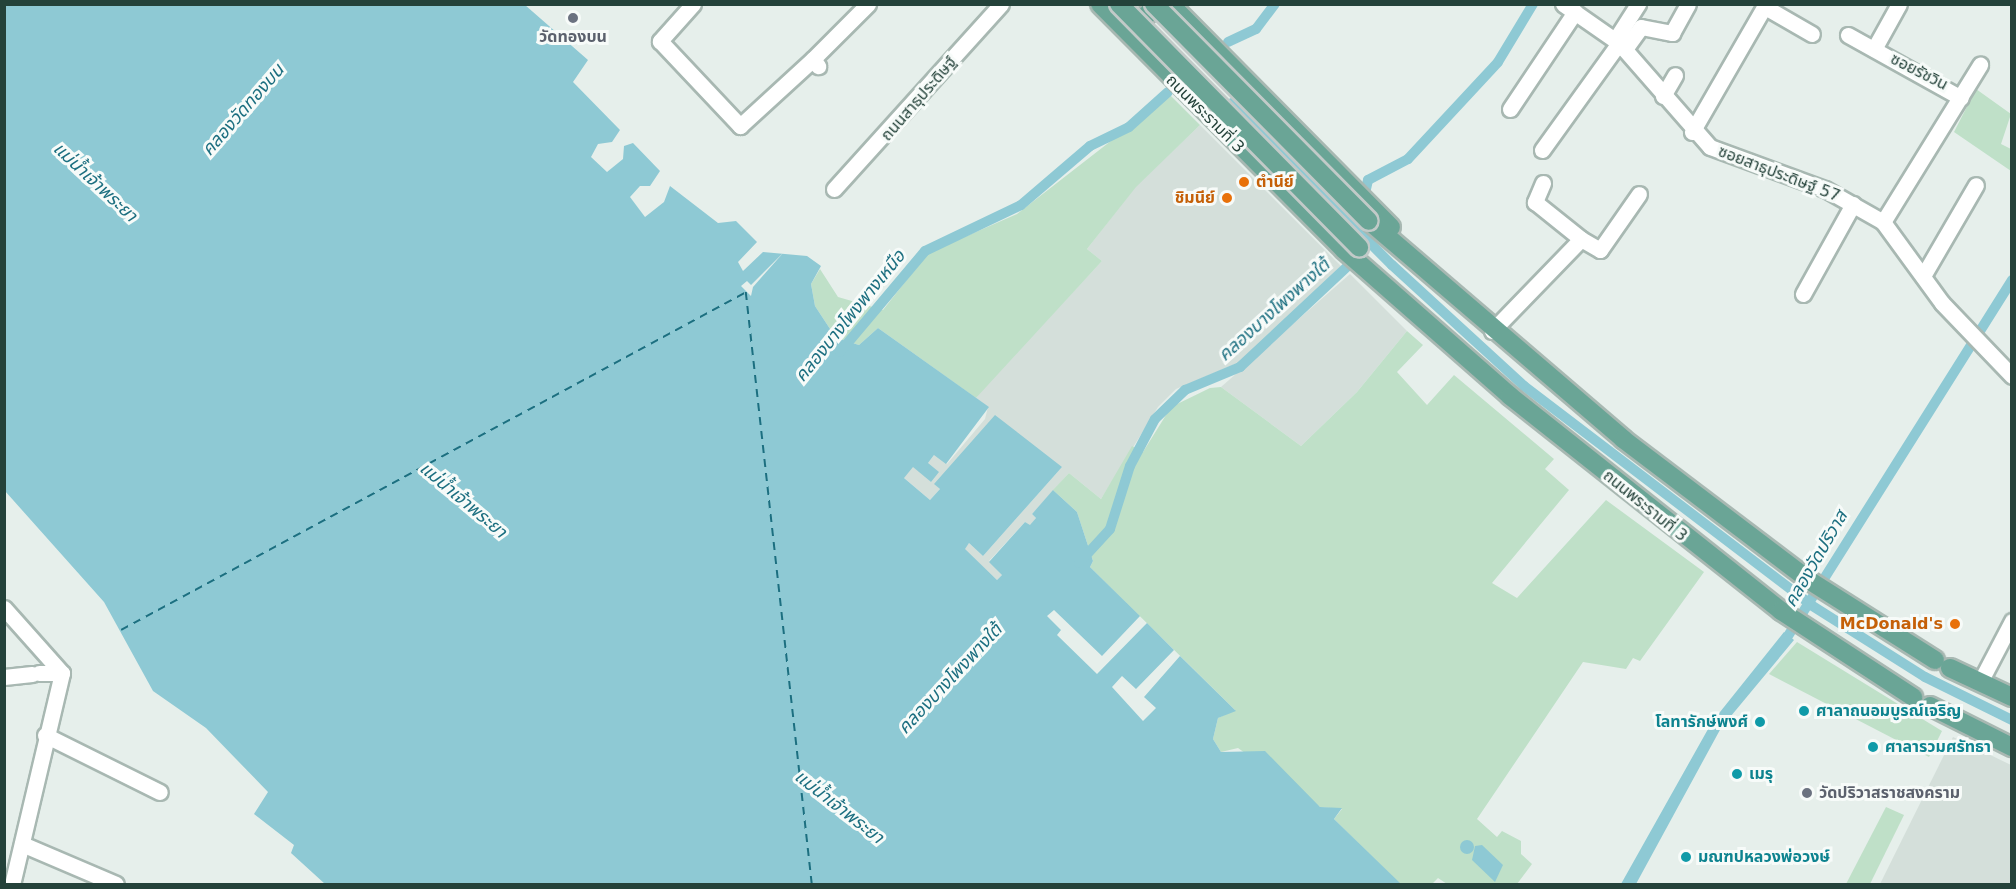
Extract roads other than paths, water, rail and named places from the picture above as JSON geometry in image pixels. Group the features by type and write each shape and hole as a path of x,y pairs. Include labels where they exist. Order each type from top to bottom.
{"main road":[{"name":"ถนนพระรามที่ 3","path":"1100,4 1140,48 1354,254 1510,396 1798,623 1913,697"},
{"name":"ถนนพระรามที่ 3","path":"1119,4 1354,254"},
{"path":"1120,28 1124,4"},
{"path":"1154,4 1422,266 1492,331 1810,581 1943,664 2012,698"},
{"path":"1140,48 1140,22 1151,10 1172,6 1345,180 1374,217"},
{"path":"1930,706 2012,747"}],"street":[{"path":"693,4 660,41 740,126 815,62 868,4"},
{"path":"1542,150 1620,44 1638,4"},
{"path":"1620,44 1641,27 1672,33 1688,4"},
{"name":"ซอยรัชวิน","path":"1874,49 1899,4"},
{"path":"1692,132 1765,6 1812,33"},
{"name":"ถนนสาธุประดิษฐ์","path":"834,189 993,7"},
{"path":"1510,109 1576,9"},
{"name":"ซอยสาธุประดิษฐ์ 57","path":"1576,9 1620,44 1692,132 1725,155 1853,204 1883,222 1968,331 2012,376"},
{"name":"ซอยรัชวิน","path":"1848,34 1961,98"},
{"path":"1883,222 1980,65"},
{"path":"1663,96 1675,75"},
{"path":"1543,183 1535,202 1581,239 1600,249 1639,194"},
{"path":"1923,276 1976,185"},
{"path":"1803,294 1853,204"},
{"path":"1492,331 1581,239"},
{"path":"4,608 62,673"},
{"path":"1980,682 2012,621"},
{"path":"4,676 62,673"},
{"path":"12,885 45,735 62,673"},
{"path":"45,735 160,792"},
{"path":"22,844 116,885"}],"water":[{"path":"5,5 525,5 588,60 573,82 620,130 612,142 598,144 591,157 607,172 623,159 624,146 633,143 660,171 650,186 640,186 630,197 645,217 664,202 670,186 718,223 736,221 757,242 738,262 743,271 763,252 807,256 821,266 811,284 815,306 836,338 859,345 878,328 989,407 946,464 934,455 928,463 939,472 931,482 913,467 904,478 930,500 940,489 934,484 995,415 1062,467 983,556 969,543 965,549 997,580 1002,575 989,562 1025,522 1030,525 1036,518 1032,514 1053,490 1077,512 1093,561 1090,567 1140,616 1102,656 1054,610 1047,616 1061,630 1057,635 1097,674 1147,623 1174,650 1136,689 1122,676 1112,687 1143,721 1156,708 1144,697 1180,656 1236,711 1218,718 1213,739 1221,752 1265,751 1320,807 1342,808 1334,819 1401,884 325,884 291,853 294,845 254,814 268,792 206,728 153,691 104,602 5,491"},
{"path":"1784,632 1794,640 1721,728 1636,884 1621,884 1712,722"},
{"path":"1467,840 1472,842 1474,847 1472,852 1467,854 1462,852 1460,847 1462,842"},
{"path":"1482,845 1503,865 1495,882 1472,860 1475,846"}],"waterway":[{"name":"คลองบางโพงพางเหนือ","path":"1228,42 1256,29 1275,4"},
{"name":"คลองบางโพงพางใต้","path":"1079,563 1110,529 1130,466 1155,419 1185,390 1240,367 1349,265 1368,180 1408,159 1498,62 1533,4"},
{"name":"คลองบางโพงพางเหนือ","path":"840,352 925,251 1021,205 1090,146 1129,127 1168,92"},
{"path":"1232,103 1392,265 1524,386 1811,605 1925,677 2012,720"},
{"name":"คลองวัดปริวาส","path":"1781,647 2012,280"}],"place":[{"name":"วัดทองบน","path":"573,18"},
{"name":"ตำนีย์","path":"1244,182"},
{"name":"ชิมนีย์","path":"1227,198"},
{"name":"McDonald's","path":"1955,624"},
{"name":"ศาลาถนอมบูรณ์เจริญ","path":"1804,711"},
{"name":"โลทารักษ์พงศ์","path":"1760,722"},
{"name":"ศาลารวมศรัทธา","path":"1873,747"},
{"name":"เมรุ","path":"1737,774"},
{"name":"วัดปริวาสราชสงคราม","path":"1807,793"},
{"name":"มณฑปหลวงพ่อวงษ์","path":"1686,857"}],"water label":[{"name":"คลองวัดทองบน","path":"243,110"},
{"name":"แม่น้ำเจ้าพระยา","path":"95,182"},
{"name":"แม่น้ำเจ้าพระยา","path":"463,500"},
{"name":"แม่น้ำเจ้าพระยา","path":"839,807"}]}
